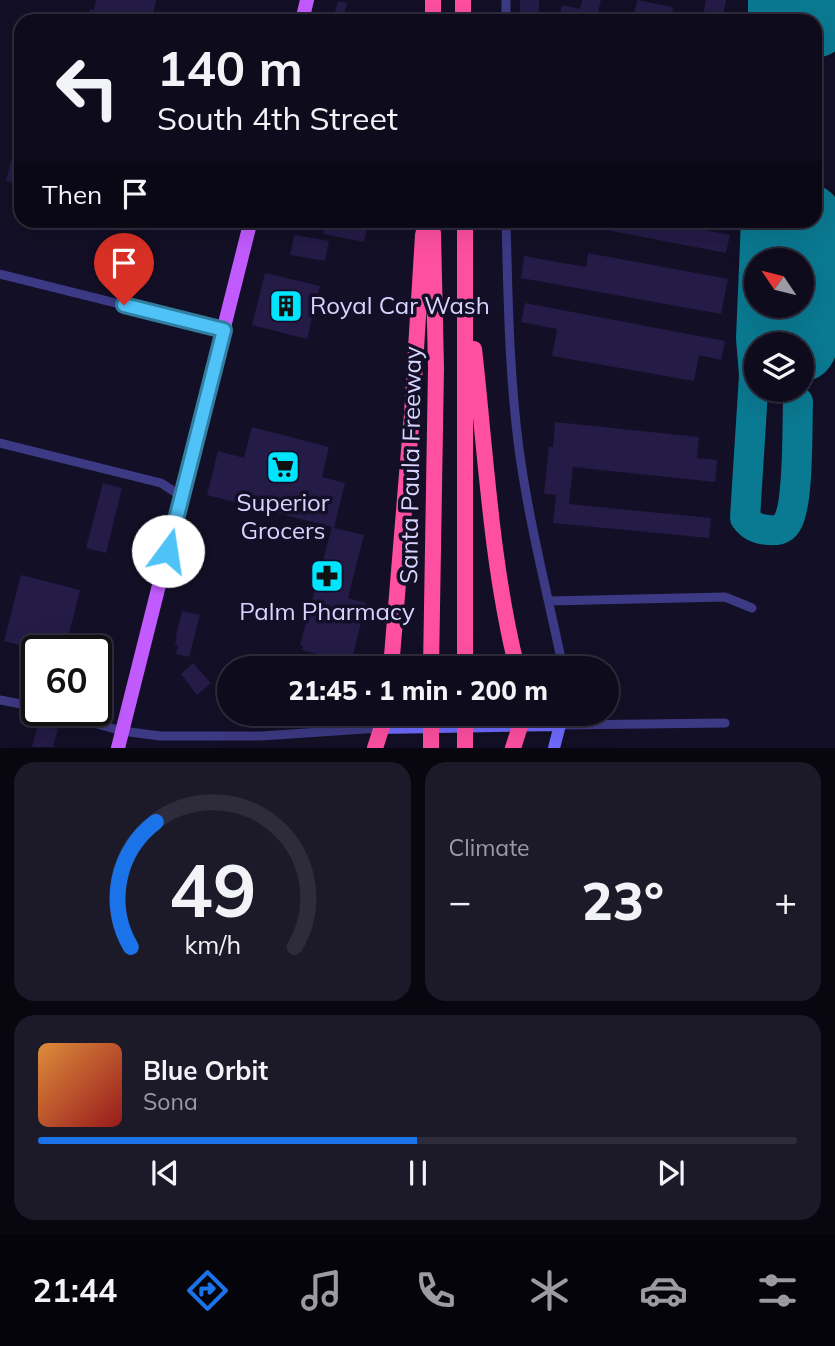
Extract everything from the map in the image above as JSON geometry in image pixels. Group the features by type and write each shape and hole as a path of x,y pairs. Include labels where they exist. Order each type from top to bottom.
{"highway":[{"path":"392,656 425,228"},
{"name":"Santa Paula Freeway","path":"431,656 436,368 433,228"},
{"path":"465,228 465,656"},
{"path":"466,273 486,468 506,627 514,656"},
{"path":"374,747 381,726"},
{"path":"431,726 431,747"},
{"path":"465,726 465,747"},
{"path":"513,747 519,726"}],"main road":[{"path":"118,747 249,228"}],"street":[{"path":"506,228 508,348 518,439 531,523 561,656"},
{"path":"0,274 224,330"},
{"path":"0,443 161,483 181,496"},
{"path":"549,601 725,597 752,608"},
{"path":"0,700 21,704"},
{"path":"619,721 725,723"},
{"path":"102,726 122,732 168,737 261,736 342,726"},
{"path":"554,747 560,726"},
{"path":"261,736 262,747"}],"building":[{"path":"96,0 156,0 153,14 89,14 90,9 94,10"},
{"path":"520,0 539,0 539,14 520,14"},
{"path":"582,0 601,0 598,14 560,14 562,5 580,9"},
{"path":"637,0 673,7 672,14 634,14"},
{"path":"706,0 726,0 723,14 703,14"},
{"path":"338,1 347,3 344,14 334,14"},
{"path":"14,149 14,182 6,181"},
{"path":"324,228 367,228 364,242 323,234"},
{"path":"596,228 695,228 730,235 726,253"},
{"path":"294,235 329,241 325,261 290,255"},
{"path":"588,253 728,279 721,314 521,278 524,256 586,267"},
{"name":"Royal Car Wash","path":"265,273 320,286 307,339 252,325"},
{"path":"525,303 725,341 721,360 699,355 694,381 552,356 557,329 521,322"},
{"path":"555,422 699,437 697,458 717,460 715,482 573,467 569,504 711,518 709,538 553,523 556,495 544,494 549,447 553,447"},
{"path":"252,427 329,447 322,477 345,483 334,528 364,535 348,598 366,603 353,656 325,656 302,650 303,646 300,645 332,527 207,495 218,451 244,458"},
{"path":"103,483 122,488 106,553 86,548"},
{"path":"21,575 80,590 69,635 21,635 21,645 4,641"},
{"path":"182,611 200,615 189,657 176,654 176,635"},
{"path":"193,663 211,683 197,695 181,674"},
{"path":"37,726 58,729 53,747 32,747"}],"taxiway":[{"path":"763,0 763,14"},
{"path":"751,332 756,228"},
{"path":"752,402 745,518 757,528 771,530 781,529 787,523 794,500 798,402"}],"runway":[{"path":"814,14 815,0"},
{"path":"801,332 806,228"}],"place":[{"name":"Royal Car Wash","path":"286,306"},
{"name":"Superior Grocers","path":"283,467"},
{"name":"Palm Pharmacy","path":"327,576"}],"route":[{"path":"124,305 224,330 168,551"}]}
